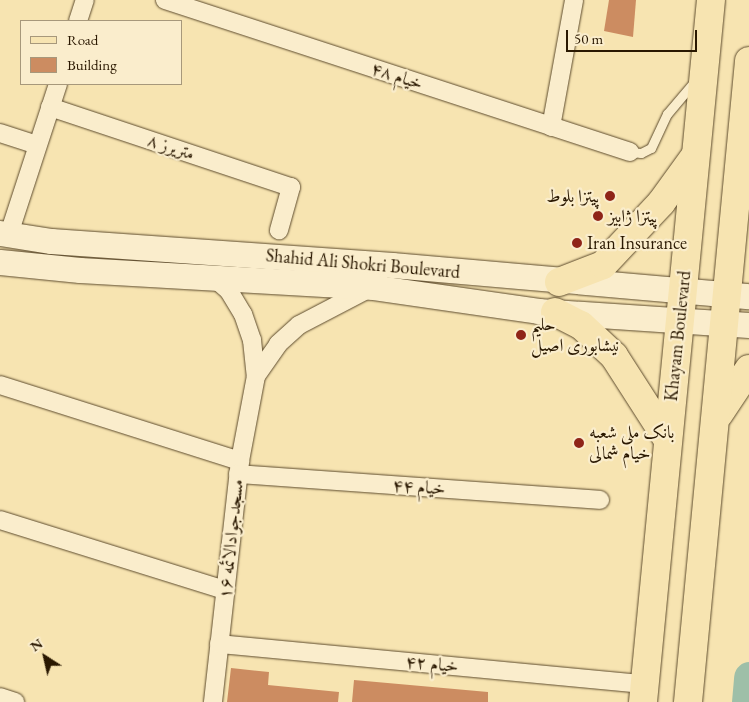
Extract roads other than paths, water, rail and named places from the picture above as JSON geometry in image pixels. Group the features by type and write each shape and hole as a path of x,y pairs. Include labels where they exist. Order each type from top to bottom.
{"main road":[{"name":"Khayam Boulevard","path":"644,693 711,0"},
{"path":"688,702 715,420 736,324 738,295 735,203 749,61"},
{"path":"560,282 603,265 661,203 696,154"},
{"path":"735,203 749,232"},
{"name":"Shahid Ali Shokri Boulevard","path":"4,234 51,241 392,265 560,282 738,295"},
{"name":"Shahid Ali Shokri Boulevard","path":"0,262 80,270 372,287 555,312 736,324"},
{"path":"555,312 581,325 614,356 668,440"},
{"path":"715,420 749,369"}],"street":[{"path":"78,20 85,0"},
{"name":"خیام ۴۸","path":"165,0 630,152"},
{"path":"551,127 574,0"},
{"path":"4,234 38,145 58,85"},
{"name":"۸ متریرز","path":"50,107 291,187 280,230"},
{"path":"0,133 38,145"},
{"path":"213,277 229,291 243,314 252,340 256,376"},
{"path":"256,376 278,344 299,325 372,287"},
{"name":"مسجدجوادالائمه ۱۶","path":"213,702 239,468 256,376"},
{"name":"خیام ۴۴","path":"0,385 239,468 600,500"},
{"path":"0,520 225,590"},
{"name":"خیام ۴۲","path":"219,644 644,693"},
{"path":"0,696 15,702"}],"lane":[{"path":"630,152 641,153 651,148 667,114 704,72"}],"waterway":[{"path":"747,702 749,677"}],"place":[{"name":"پیتزا بلوط","path":"610,196"},
{"name":"پیتزا ژابیز","path":"598,216"},
{"name":"Iran Insurance","path":"577,243"},
{"name":"حلیم نیشابوری اصیل","path":"521,335"},
{"name":"بانک ملی شعبه خیام شمالی","path":"579,443"}]}
